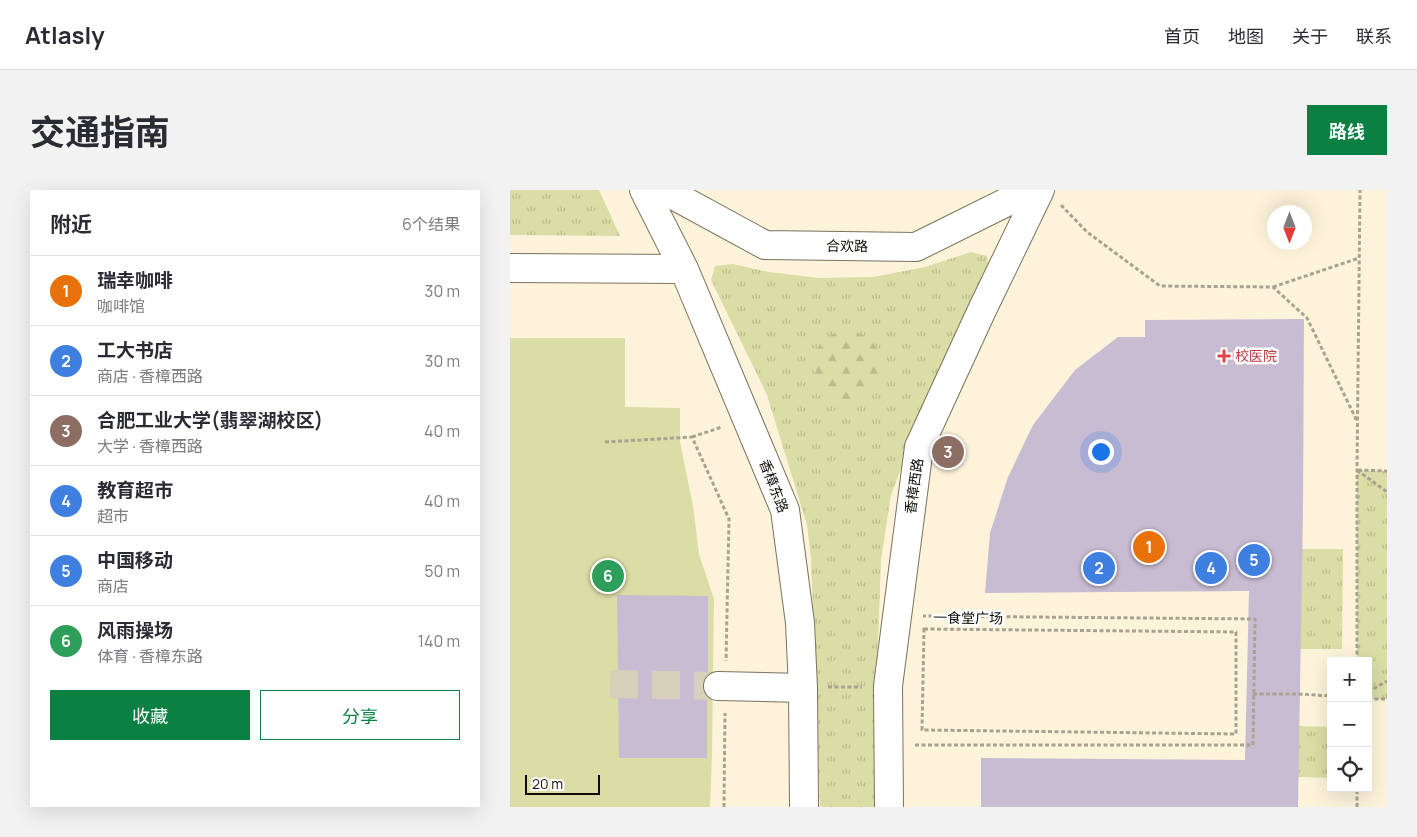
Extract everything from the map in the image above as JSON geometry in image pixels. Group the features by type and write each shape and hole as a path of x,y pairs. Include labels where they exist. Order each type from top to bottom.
{"street":[{"name":"香樟东路","path":"644,190 684,270 785,510 800,623 803,688 804,807"},
{"name":"合欢路","path":"664,190 765,245 916,247 1031,190"},
{"name":"香樟西路","path":"888,807 890,745 888,686 919,447 982,310 1050,197"},
{"path":"510,268 684,270"},
{"path":"722,686 803,688"}],"path":[{"path":"1357,657 1360,190"},
{"path":"1050,197 1087,232 1160,286 1273,287 1359,258"},
{"path":"1273,287 1306,318 1358,422"},
{"path":"606,442 692,437 747,418"},
{"path":"692,437 729,518 722,686 724,807"},
{"path":"1357,470 1387,471"},
{"path":"1357,470 1387,492"},
{"path":"890,745 1253,746 1255,619 896,616"},
{"name":"一食堂广场","path":"924,629 1236,632 1236,734 922,730 924,629"},
{"path":"1372,690 1387,681"},
{"path":"803,688 888,686"},
{"path":"1253,694 1327,696"},
{"path":"1372,699 1387,699"},
{"path":"1357,792 1357,807"}],"green space":[{"path":"510,190 599,190 620,236 510,235"},
{"path":"971,252 987,256 990,274 925,405 891,495 881,560 877,671 878,807 820,807 811,558 807,525 767,395 711,280 715,266 733,264 769,272 819,278 873,277 925,267"},
{"path":"847,331 860,334 871,341 878,352 881,365 878,378 871,389 860,396 847,399 834,396 823,389 816,378 813,365 816,352 823,341 834,334"},
{"path":"510,338 625,338 625,407 680,408 680,442 693,506 699,554 714,599 710,807 510,807"},
{"path":"1357,470 1387,471 1387,699 1372,699 1372,657 1357,657"},
{"path":"1301,549 1343,549 1342,649 1299,649"},
{"path":"1299,726 1327,727 1327,778 1298,777"}],"building":[{"path":"1304,319 1298,807 981,807 981,758 1245,760 1249,591 985,593 990,533 1008,477 1033,425 1075,370 1118,337 1145,337 1145,320"},
{"path":"617,595 708,596 708,675 704,678 702,686 707,697 707,758 619,758"}],"tunnel":[{"path":"610,684 718,686"}],"place":[{"name":"校医院","path":"1224,356"},
{"name":"合肥工业大学(翡翠湖校区)","path":"948,452"},
{"name":"瑞幸咖啡","path":"1149,547"},
{"name":"中国移动","path":"1254,560"},
{"name":"工大书店","path":"1099,568"},
{"name":"教育超市","path":"1211,568"},
{"name":"风雨操场","path":"608,576"}]}
